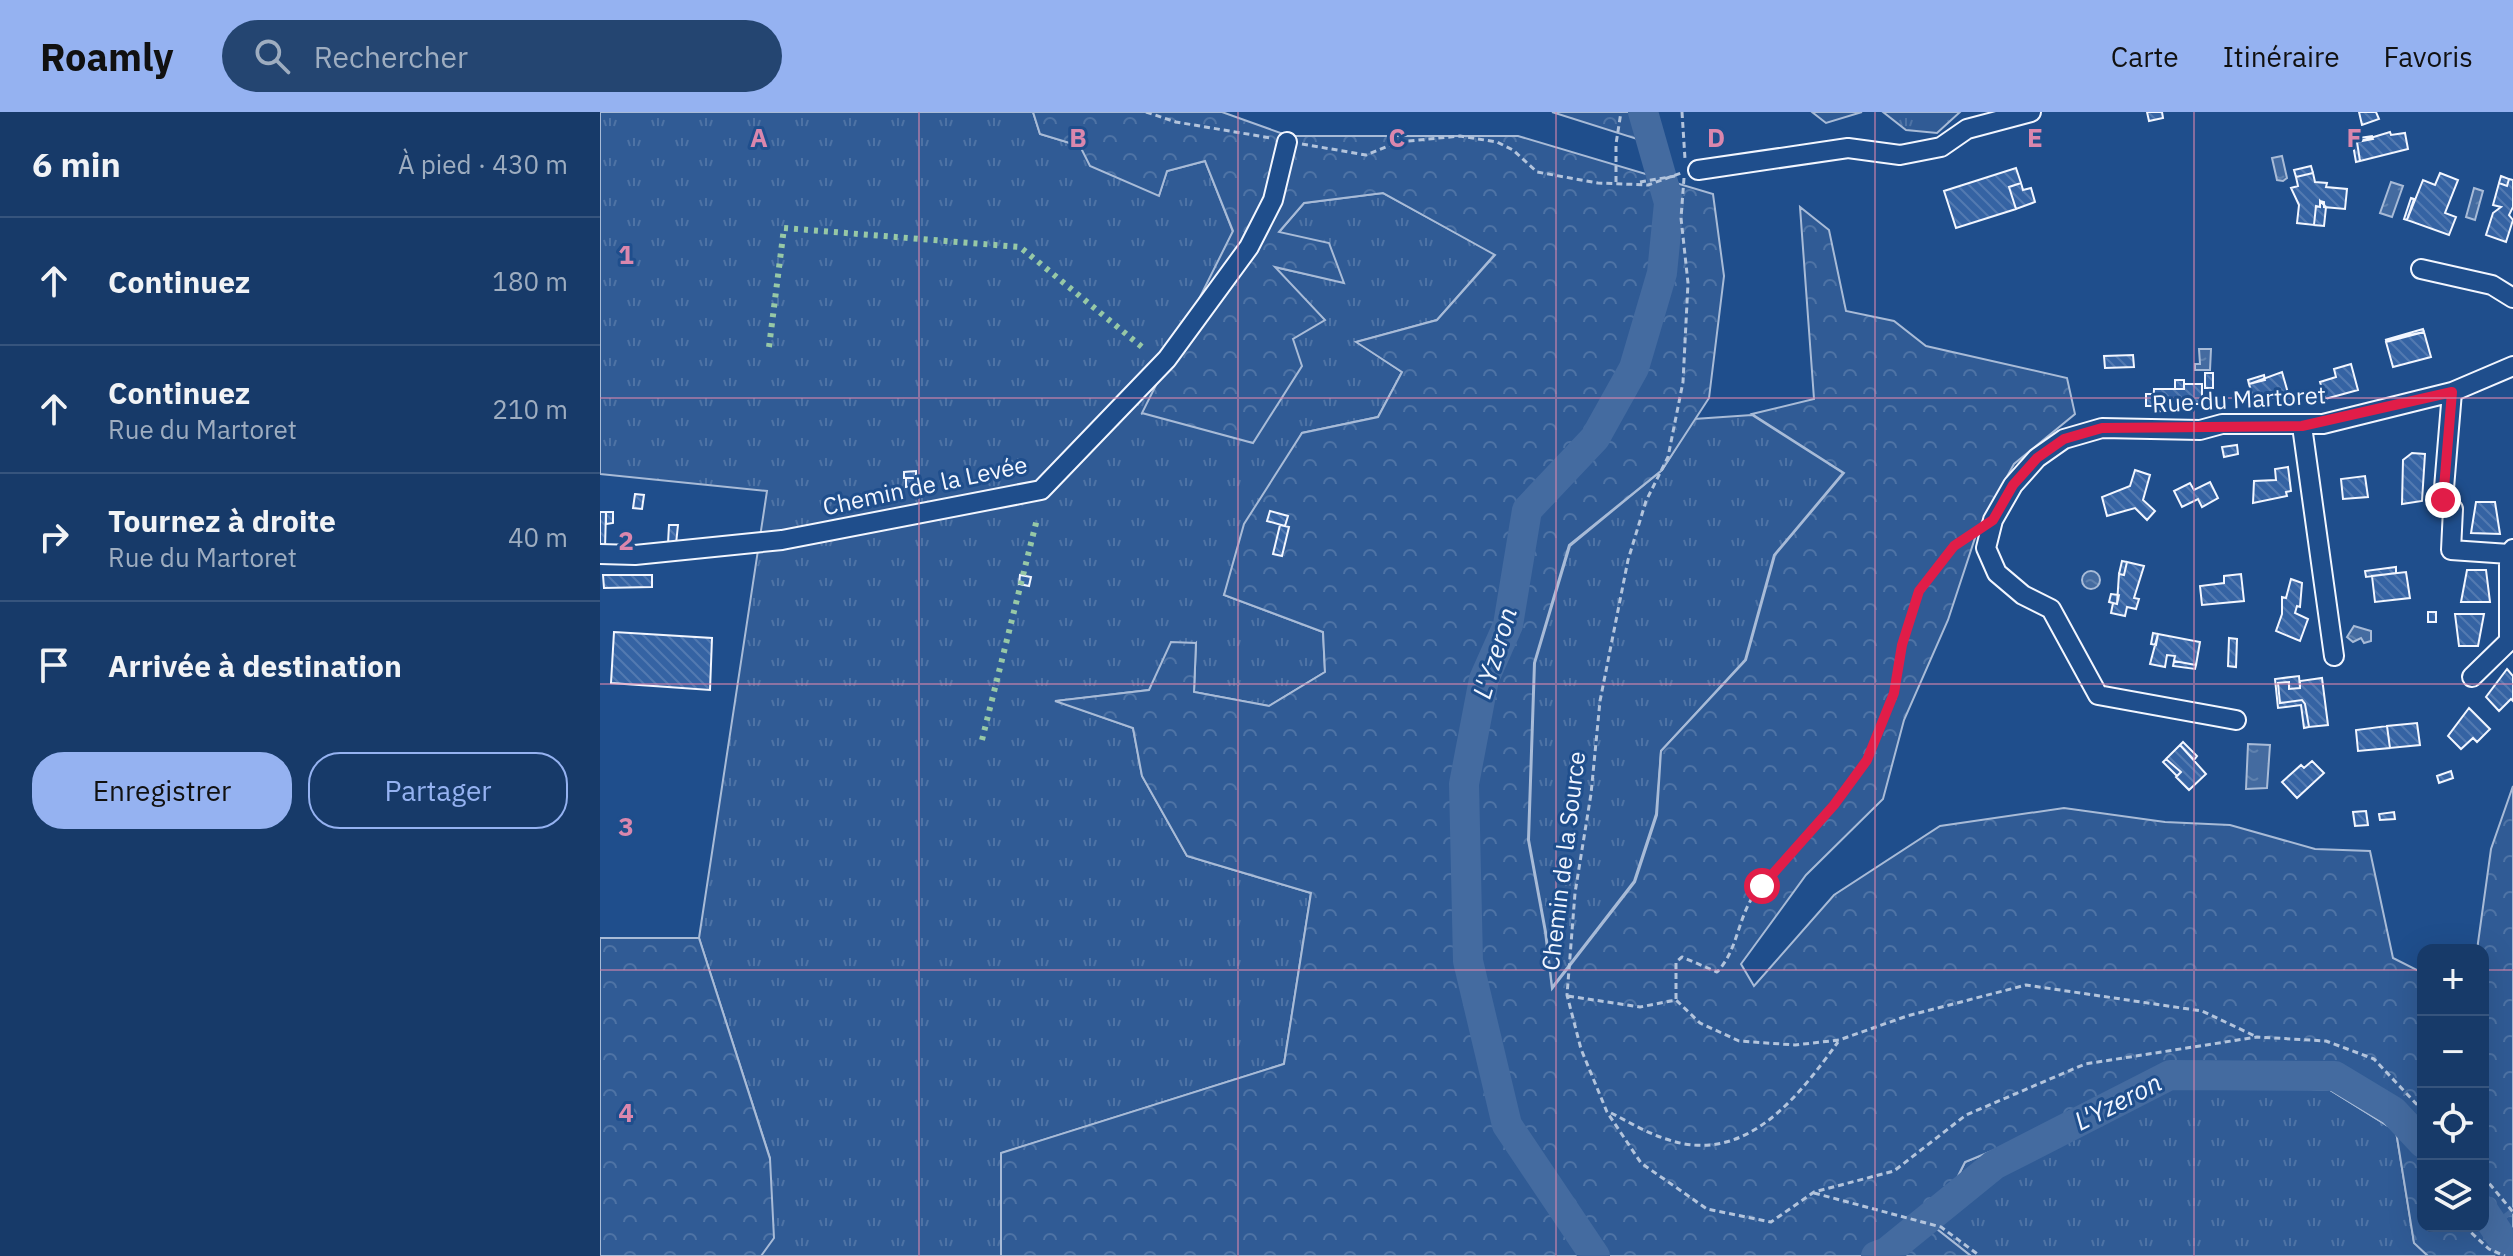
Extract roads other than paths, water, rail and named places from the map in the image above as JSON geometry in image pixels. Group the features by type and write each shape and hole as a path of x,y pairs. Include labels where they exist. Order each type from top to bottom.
{"street":[{"path":"1691,171 1848,148 1900,155 1941,147 1967,129 2031,112"},
{"name":"Chemin de la Levée","path":"600,554 635,555 782,540 1041,490 1167,359 1249,247 1273,200 1287,142"},
{"path":"2421,269 2492,285 2513,298"},
{"name":"Rue du Martoret","path":"2236,720 2098,695 2051,609 2023,595 1997,573 1986,548 1993,520 2013,485 2037,458 2064,439 2102,428 2302,426 2452,392 2513,366"},
{"path":"2452,392 2443,500 2453,509 2451,550 2511,551 2509,641 2472,677"},
{"path":"2302,426 2334,656"}],"water":[{"path":"2282,156 2287,178 2283,181 2277,180 2272,158"},
{"path":"2391,182 2403,186 2392,217 2380,213"},
{"path":"2474,188 2483,191 2475,220 2466,217"},
{"path":"2199,349 2211,349 2210,370 2195,370 2195,364 2200,364"},
{"path":"2091,571 2100,580 2091,589 2082,580"},
{"path":"2354,626 2371,631 2371,641 2364,643 2361,638 2353,642 2347,637"},
{"path":"2248,744 2270,745 2267,788 2246,789"}],"waterway":[{"name":"L'Yzeron","path":"1595,1256 1507,1125 1468,961 1464,784 1484,679 1508,625 1527,510 1595,438 1634,368 1662,273 1669,203 1643,112"},
{"name":"L'Yzeron","path":"1876,1256 1887,1252 1994,1165 2170,1075 2335,1076 2393,1111 2417,1137"},
{"path":"2495,1224 2513,1210"},
{"name":"L'Yzeron","path":"2489,1219 2513,1255"}]}
